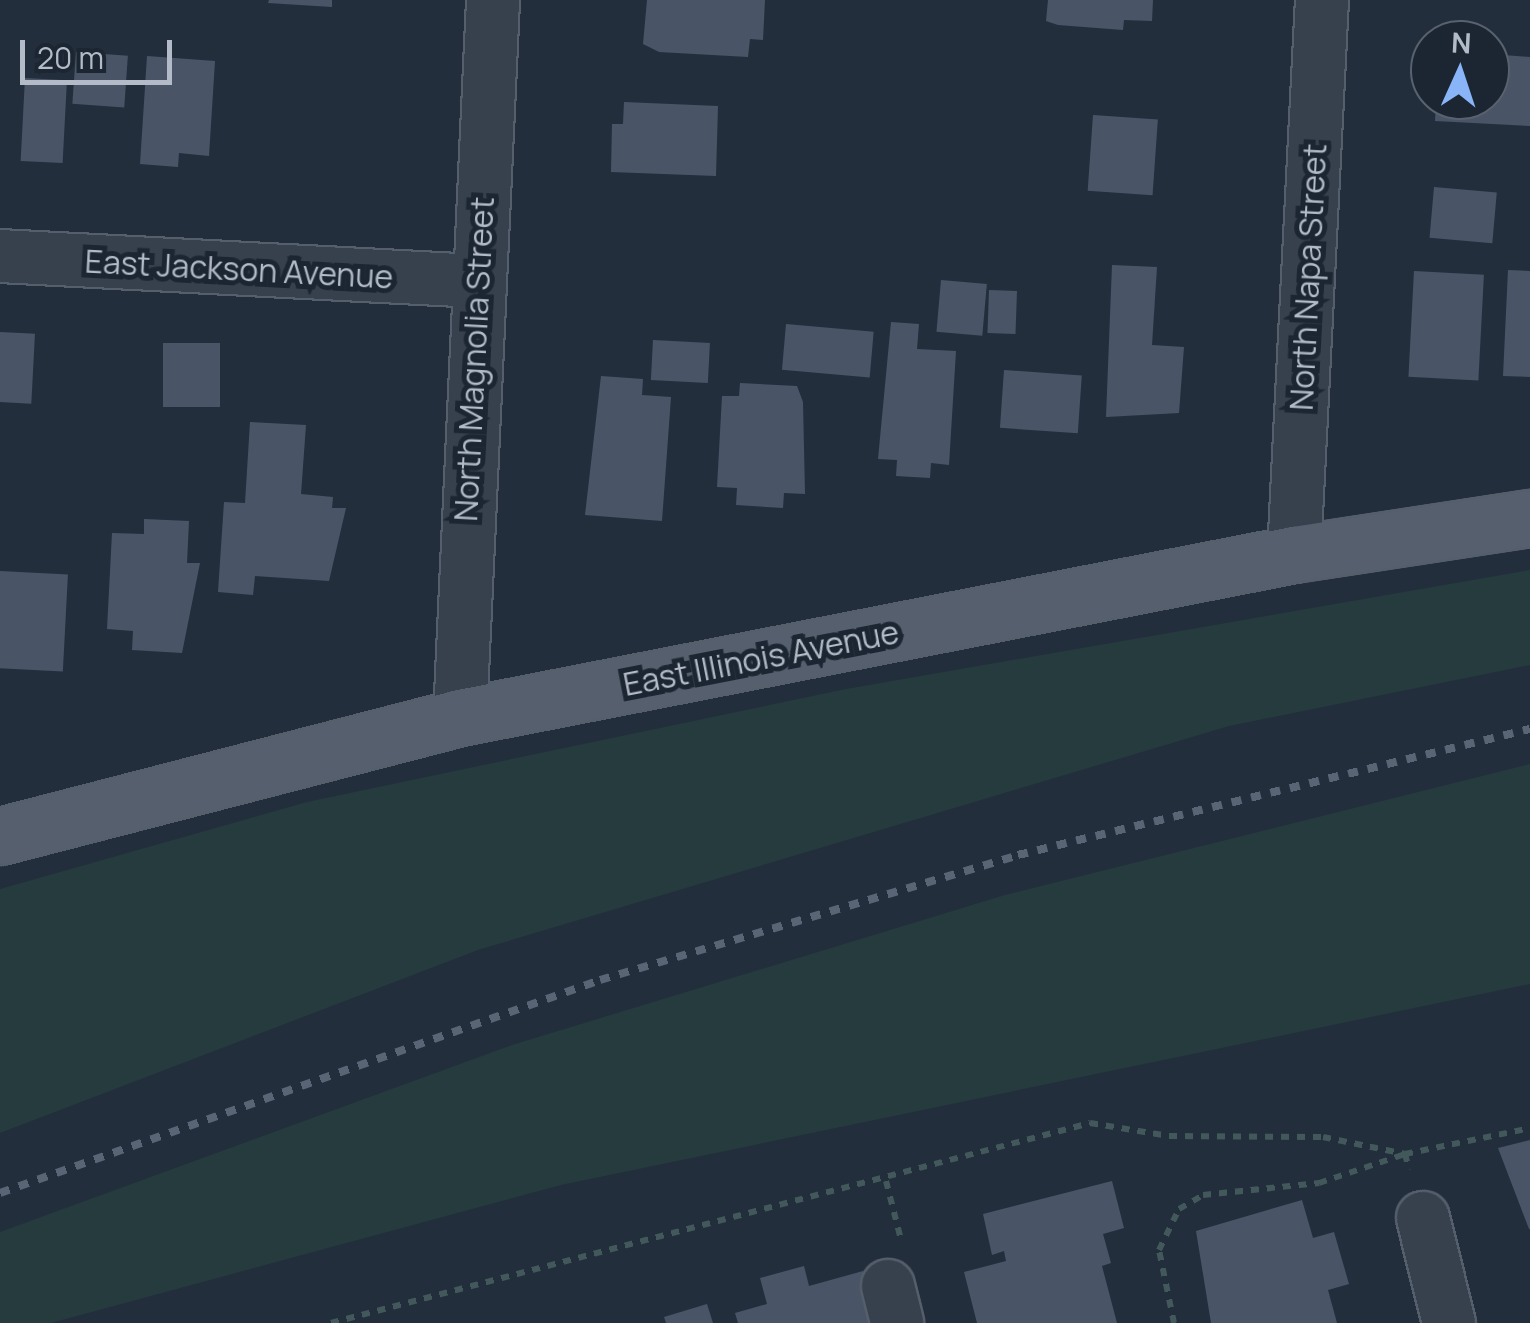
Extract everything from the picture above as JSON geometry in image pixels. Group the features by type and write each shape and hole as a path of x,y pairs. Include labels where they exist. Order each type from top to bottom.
{"main road":[{"name":"East Illinois Avenue","path":"0,836 460,717 1294,554 1530,518"}],"street":[{"name":"North Magnolia Street","path":"460,717 493,0"},
{"name":"North Napa Street","path":"1294,554 1322,0"},
{"name":"East Jackson Avenue","path":"0,256 478,281"},
{"path":"1423,1218 1449,1323"}],"path":[{"path":"331,1323 1090,1123 1169,1136 1322,1138 1405,1154"},
{"path":"1174,1323 1159,1250 1179,1210 1202,1196 1319,1183 1405,1154 1530,1128"},
{"path":"1405,1154 1423,1218"}],"green space":[{"path":"1530,570 1530,665 1229,726 478,950 0,1133 0,889 307,802 846,689"},
{"path":"1530,764 1530,984 561,1185 51,1323 0,1323 0,1232 512,1045 1005,895"}],"building":[{"path":"332,0 332,7 268,3"},
{"path":"647,0 765,0 763,40 750,39 748,57 659,52 643,44"},
{"path":"1048,0 1153,0 1152,21 1124,20 1123,30 1058,25 1046,21"},
{"path":"76,52 128,56 124,108 72,104"},
{"path":"147,56 215,61 209,156 179,153 178,167 140,164"},
{"path":"1510,56 1530,57 1530,126 1435,121 1510,120"},
{"path":"25,78 67,80 63,163 21,161"},
{"path":"624,102 718,106 716,176 611,172 612,124 623,124"},
{"path":"1093,115 1158,120 1153,195 1088,191"},
{"path":"1434,187 1497,192 1492,243 1430,238"},
{"path":"1112,265 1157,267 1152,345 1184,347 1179,413 1106,417"},
{"path":"1508,270 1530,271 1530,377 1503,376"},
{"path":"1414,271 1484,275 1478,381 1408,377"},
{"path":"941,280 987,284 982,336 936,332"},
{"path":"989,290 1017,291 1015,334 987,333"},
{"path":"891,322 919,324 917,349 956,351 949,465 931,463 930,478 896,476 897,460 878,459"},
{"path":"786,324 874,332 870,377 782,370"},
{"path":"0,332 35,334 31,404 0,402"},
{"path":"653,340 710,343 708,383 651,380"},
{"path":"163,343 220,343 220,407 163,407"},
{"path":"1004,370 1082,375 1078,433 1000,428"},
{"path":"601,376 643,379 642,395 671,397 662,521 585,515"},
{"path":"740,383 797,386 803,402 805,494 784,493 783,508 736,505 737,488 717,487 722,396 739,396"},
{"path":"250,422 306,425 301,494 333,497 332,508 346,508 329,581 255,576 253,595 218,592 224,502 245,503"},
{"path":"144,519 189,521 187,563 200,563 182,653 132,650 133,631 107,629 112,533 144,534"},
{"path":"0,571 68,575 63,671 0,668"},
{"path":"1530,1140 1530,1229 1529,1229 1498,1148"},
{"path":"1112,1181 1124,1228 1103,1234 1111,1263 1102,1266 1117,1323 977,1323 964,1272 1006,1261 1004,1251 992,1255 983,1214"},
{"path":"1302,1200 1313,1238 1334,1232 1349,1284 1328,1290 1337,1323 1211,1323 1196,1231"},
{"path":"804,1266 809,1286 863,1271 872,1323 738,1323 735,1313 767,1304 760,1278"},
{"path":"707,1304 713,1323 666,1323 664,1317"}],"railway":[{"path":"0,1193 600,980 1018,855 1530,729"}]}
